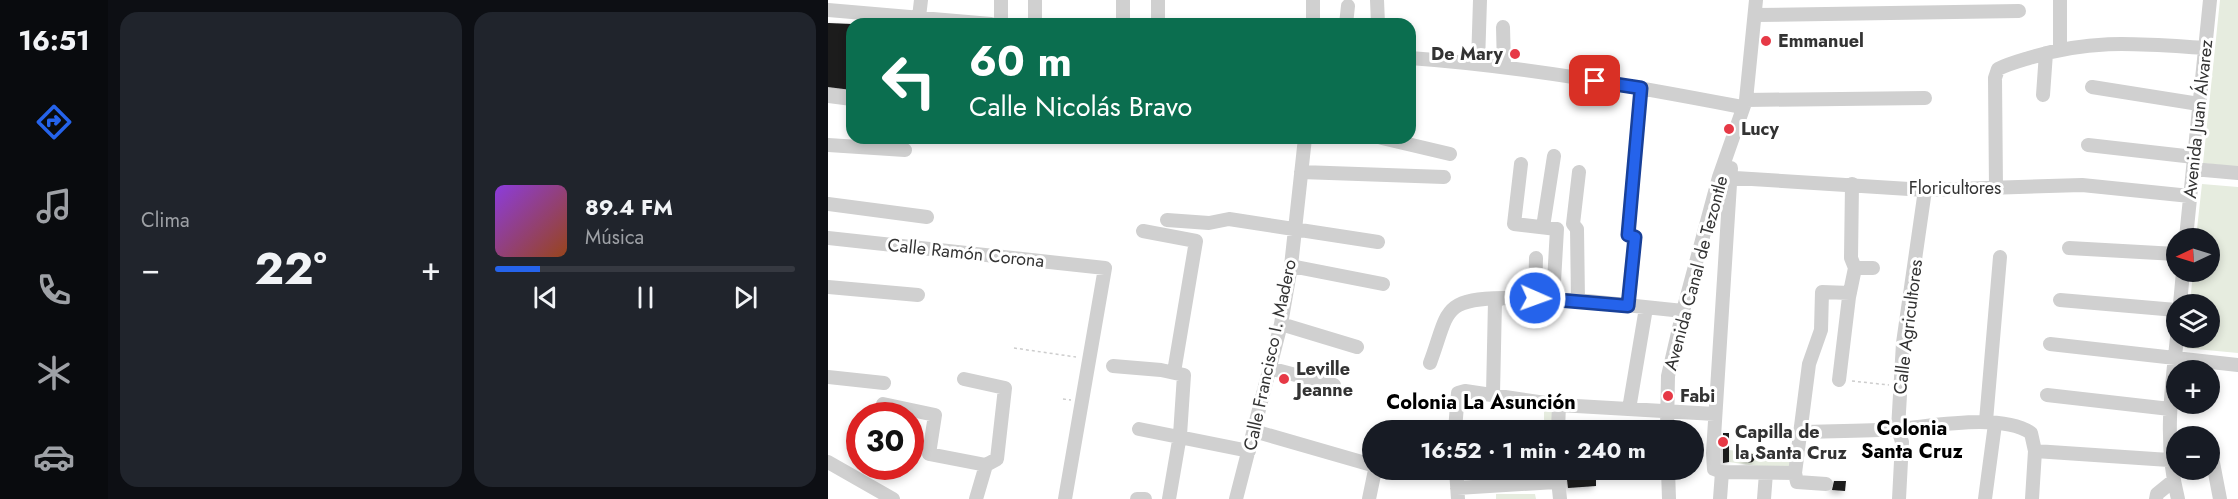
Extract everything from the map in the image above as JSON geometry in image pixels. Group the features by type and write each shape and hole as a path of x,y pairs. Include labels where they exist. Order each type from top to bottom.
{"street":[{"path":"883,0 883,15"},
{"path":"919,17 921,0"},
{"path":"1001,0 1001,18"},
{"path":"1035,0 1035,18"},
{"path":"1123,0 1123,18"},
{"path":"1158,0 1158,18"},
{"path":"1314,0 1314,18"},
{"path":"1377,0 1378,18"},
{"path":"1478,63 1480,0"},
{"name":"Avenida Canal de Tezontle","path":"1667,420 1668,376 1683,311 1726,177 1729,153 1744,103 1756,0"},
{"path":"2060,0 2060,49"},
{"name":"Avenida Juan Álvarez","path":"2187,228 2210,0"},
{"path":"828,10 849,6 883,15 929,18"},
{"path":"1347,18 1348,6"},
{"path":"1756,15 2019,11"},
{"path":"1503,27 1504,67"},
{"path":"1996,189 1995,78 1996,73 2002,67 2060,49 2087,44 2117,42 2206,48"},
{"path":"2043,95 2046,53"},
{"path":"1416,58 1478,63 1744,103 1925,98"},
{"path":"2092,87 2199,104"},
{"path":"1628,306 1635,237 1628,235 1641,88"},
{"path":"828,96 846,98"},
{"name":"Calle Francisco I. Madero","path":"1236,499 1281,324 1292,266 1304,144"},
{"path":"1408,144 1450,154"},
{"path":"828,145 905,150"},
{"path":"2088,145 2238,173"},
{"path":"1553,299 1550,228 1554,156"},
{"path":"1521,165 1514,224 1550,228"},
{"path":"1301,172 1444,177"},
{"path":"1578,300 1577,229 1573,224 1579,172"},
{"path":"1726,177 1714,469 1722,472 1795,472"},
{"name":"Floricultores","path":"1726,177 1925,190 2082,184 2190,196"},
{"path":"1839,380 1855,268 1851,258 1852,184"},
{"name":"Calle Agricultores","path":"1899,499 1902,442 1898,429 1899,386 1925,190"},
{"path":"828,204 927,217"},
{"path":"1167,220 1209,223 1229,219 1378,242"},
{"path":"1143,231 1196,241 1179,374 1180,435 1169,499"},
{"name":"Calle Ramón Corona","path":"828,238 1105,268 1091,360"},
{"path":"2069,248 2166,253"},
{"path":"1985,499 2000,257"},
{"path":"1535,298 1536,258"},
{"path":"1292,266 1383,284"},
{"path":"1855,268 1873,268"},
{"path":"828,287 918,295"},
{"path":"1826,484 1797,482 1795,472 1809,364 1821,330 1822,292 1850,292"},
{"path":"1430,363 1447,312 1471,298 1498,303 1535,298 1578,300 1683,311"},
{"path":"2060,300 2166,309"},
{"path":"1493,394 1498,303"},
{"path":"1629,409 1646,308"},
{"path":"1281,324 1357,347"},
{"path":"2050,344 2175,356 2238,365"},
{"path":"2175,360 2176,348"},
{"path":"1065,499 1091,360"},
{"path":"1113,366 1179,374"},
{"path":"1269,368 1334,385"},
{"path":"828,377 884,383"},
{"path":"924,413 935,415 929,454 986,465 997,459 1005,388 964,379"},
{"path":"1456,420 1458,393 1465,391 1559,405 1715,414"},
{"path":"2047,395 2166,409"},
{"path":"1558,420 1559,405"},
{"path":"1801,432 1990,423 2024,429 2031,433 2035,451 2032,499"},
{"path":"1139,429 1180,435 1250,451"},
{"path":"1254,431 1362,462"},
{"path":"2035,451 2166,460"},
{"path":"828,462 893,499"},
{"path":"976,499 986,465"},
{"path":"1720,499 1722,472"},
{"path":"1764,499 1766,473"},
{"path":"1369,499 1373,480"},
{"path":"1457,494 1534,480"},
{"path":"1557,480 1560,499"},
{"path":"1668,480 1669,499"},
{"path":"2216,480 2220,499"},
{"path":"2156,499 2157,494 2173,481 2178,499"},
{"path":"1137,499 1145,499"}],"path":[{"path":"1014,348 1091,360"},
{"path":"1839,380 1899,386"}],"shaded area":[{"path":"2220,0 2238,0 2238,167 2203,163"},
{"path":"2202,184 2238,187 2238,353 2185,348 2220,348 2220,294 2191,294 2192,282 2220,282 2220,228 2197,228"},
{"path":"1544,408 1549,409 1554,415 1554,420 1544,420"},
{"path":"1729,450 1794,458 1793,467 1784,470 1729,462"},
{"path":"1496,494 1535,494 1536,499 1496,499"}],"building":[{"path":"828,23 846,24 846,89 828,87"},
{"path":"1723,433 1729,433 1729,462 1723,463"},
{"path":"1750,453 1755,458 1750,463 1745,458"},
{"path":"1567,480 1596,480 1596,486 1568,488"},
{"path":"1834,481 1846,481 1845,491 1832,490"}],"place":[{"name":"Emmanuel","path":"1766,41"},
{"name":"De Mary","path":"1515,54"},
{"name":"Lucy","path":"1729,129"},
{"name":"Leville Jeanne","path":"1284,379"},
{"name":"Fabi","path":"1668,396"},
{"name":"Capilla de la Santa Cruz","path":"1723,442"}],"district":[{"name":"Colonia La Asunción","path":"1481,402"},
{"name":"Colonia Santa Cruz","path":"1912,440"}],"route":[{"path":"1535,298 1628,306 1635,237 1628,235 1641,88 1595,81"}]}
